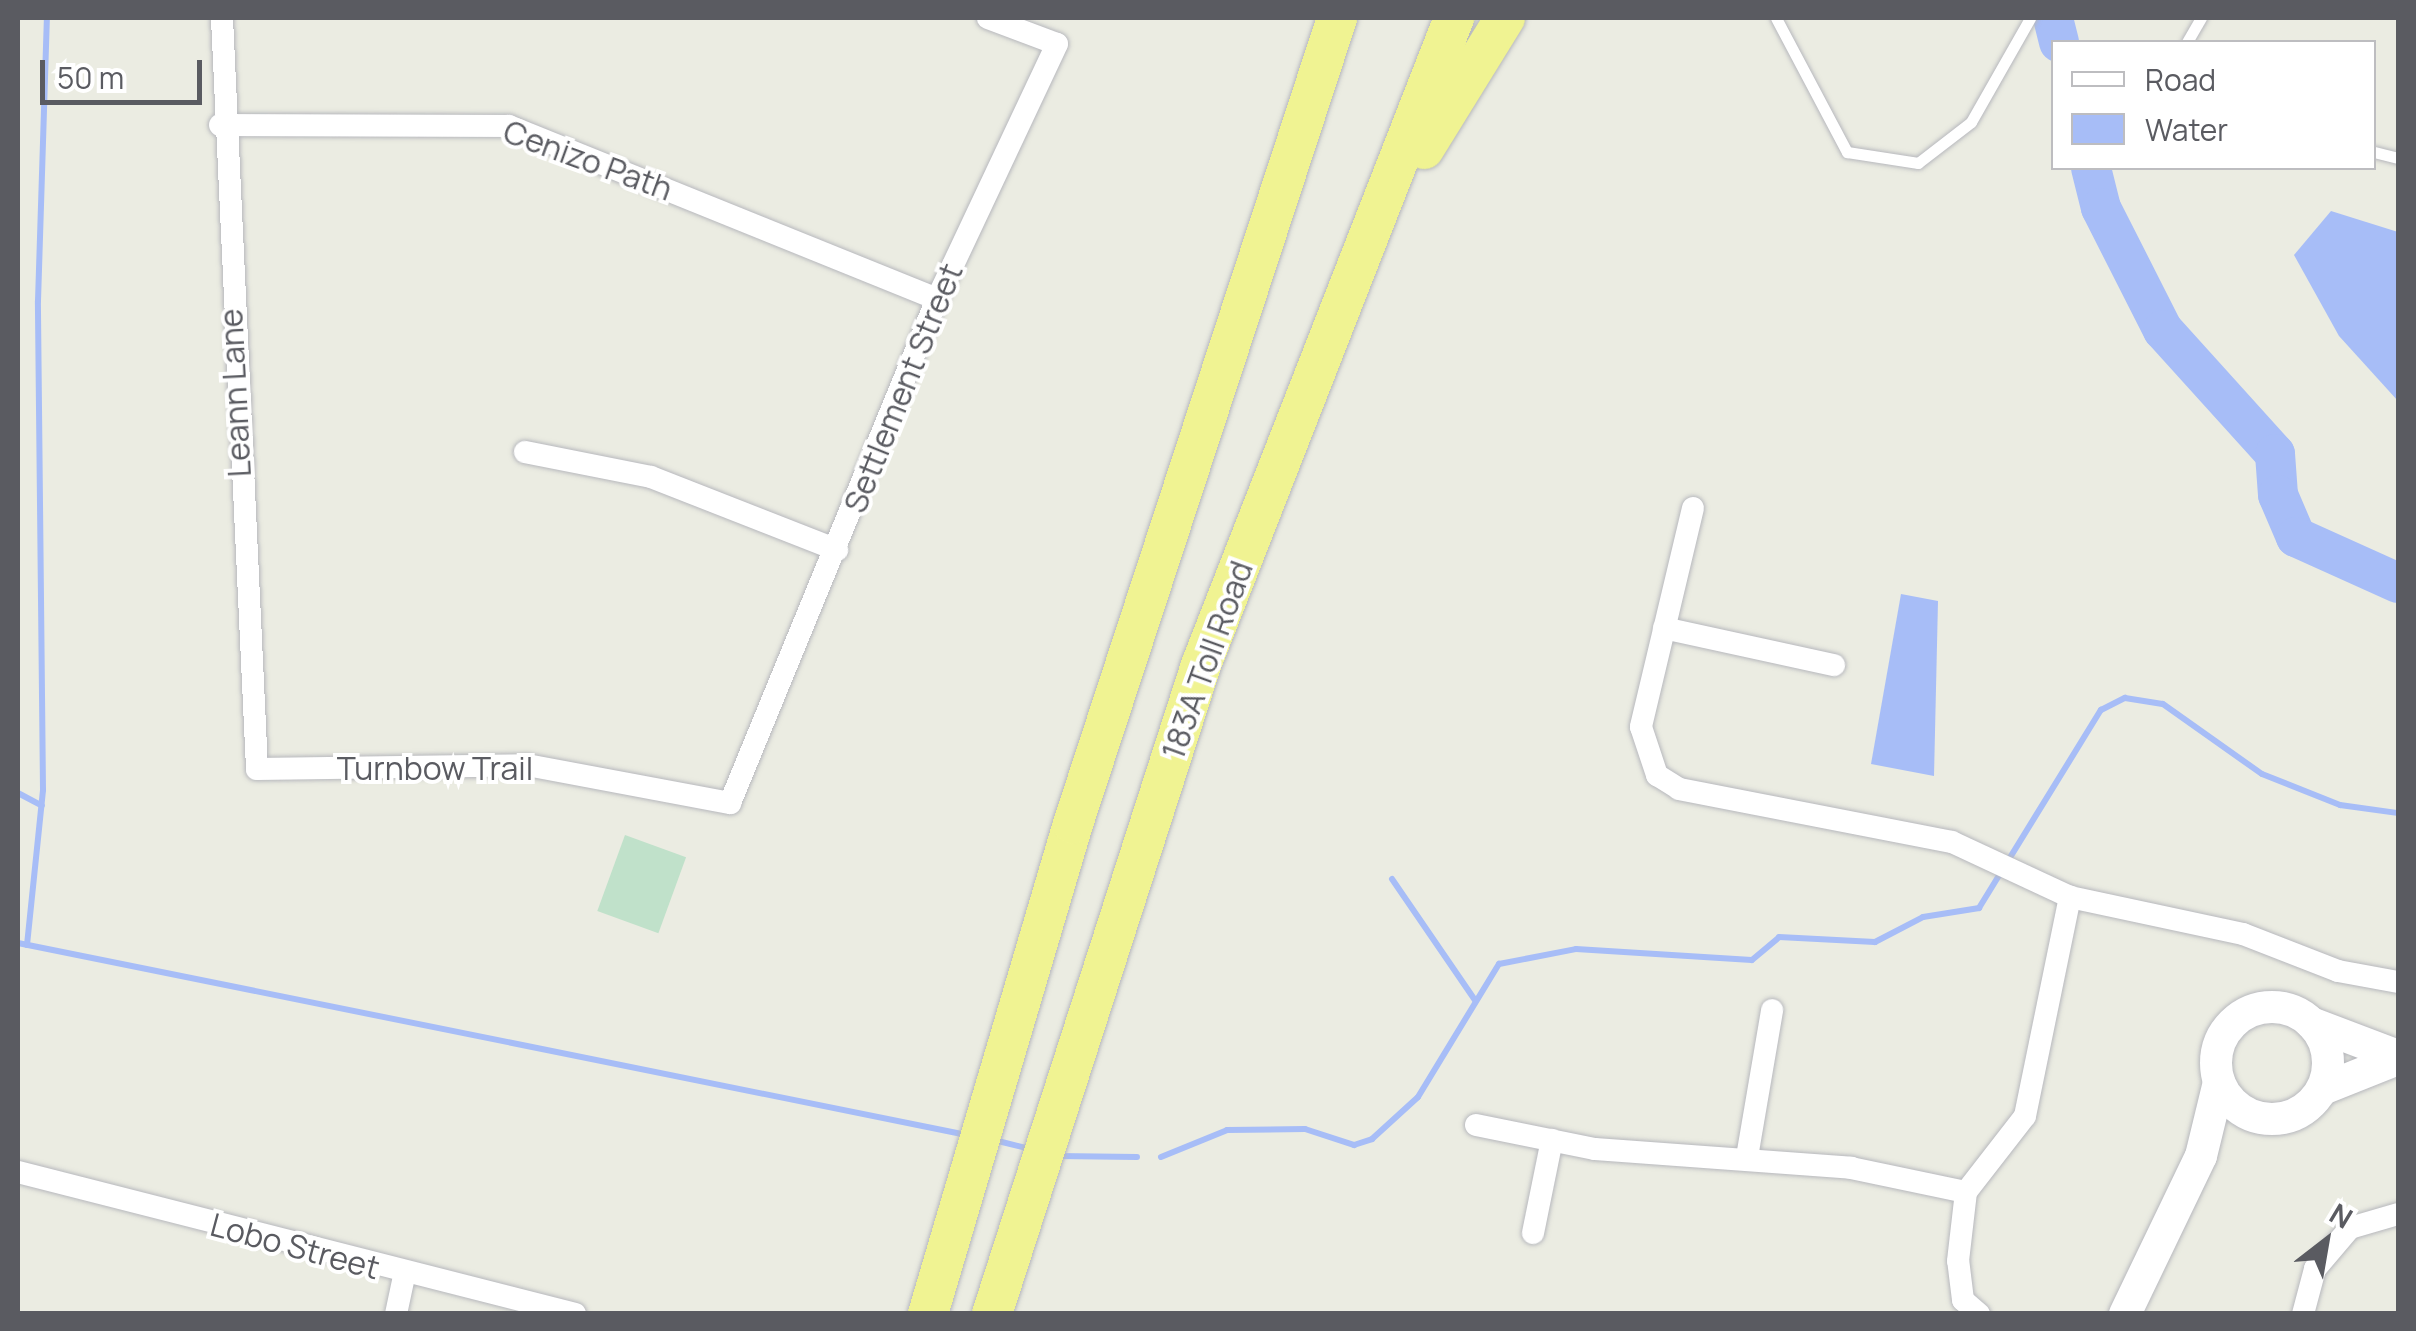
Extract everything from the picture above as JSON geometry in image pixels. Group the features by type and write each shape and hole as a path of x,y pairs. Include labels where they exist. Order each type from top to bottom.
{"highway":[{"path":"928,1314 998,1065 1337,18"},
{"name":"183A Toll Road","path":"992,1314 1062,1086 1201,665 1383,216 1454,18"},
{"path":"1383,216 1505,18"}],"street":[{"name":"Leann Lane","path":"222,18 220,125 257,768"},
{"name":"Settlement Street","path":"730,803 837,550 936,299 1057,44 988,18"},
{"name":"Cenizo Path","path":"220,125 509,126 936,299"},
{"path":"524,452 650,477 837,550"},
{"path":"1694,508 1641,727 1657,775 1679,789 1952,842 2027,883 2070,898 2243,934 2338,971 2398,982"},
{"path":"1664,628 1834,665"},
{"name":"Turnbow Trail","path":"257,768 527,764 730,803"},
{"path":"1979,1314 1963,1300 1958,1262 1966,1192 2025,1116 2070,898"},
{"path":"2125,1314 2201,1156 2219,1082 2219,1044 2244,1015 2280,1008 2398,1058"},
{"path":"1747,1157 1772,1010"},
{"path":"2312,1023 2328,1054 2323,1089"},
{"path":"2201,1156 2262,1119 2298,1114 2323,1089 2398,1058"},
{"path":"2219,1082 2262,1119"},
{"path":"1476,1124 1552,1140 1747,1157 1966,1192"},
{"path":"1534,1232 1552,1140"},
{"name":"Lobo Street","path":"18,1172 404,1275 575,1314"},
{"path":"2303,1314 2315,1269 2350,1228 2398,1214"},
{"path":"396,1314 404,1275"}],"lane":[{"path":"1776,18 1846,152 1918,163 1972,122 2028,20"},
{"path":"2189,40 2201,18"}],"green space":[{"path":"625,835 686,857 658,933 597,911"}],"water":[{"path":"2331,211 2398,232 2398,401 2339,336 2294,255"},
{"path":"1901,594 1938,601 1934,776 1871,764"}],"waterway":[{"path":"27,945 43,790 38,301 47,18"},
{"path":"2053,18 2058,40"},
{"path":"2092,170 2101,208 2163,330 2275,454 2278,495 2296,537 2398,583"},
{"path":"1161,1157 1227,1130 1305,1129 1354,1145 1372,1139 1418,1097 1499,964 1576,949 1752,960 1779,937 1875,942 1923,917 1979,908 2101,710 2125,698 2163,704 2262,774 2340,805 2398,813"},
{"path":"18,793 42,806"},
{"path":"1392,879 1475,1000"},
{"path":"18,943 967,1135"},
{"path":"994,1140 1030,1149"},
{"path":"1057,1156 1137,1157"}]}
